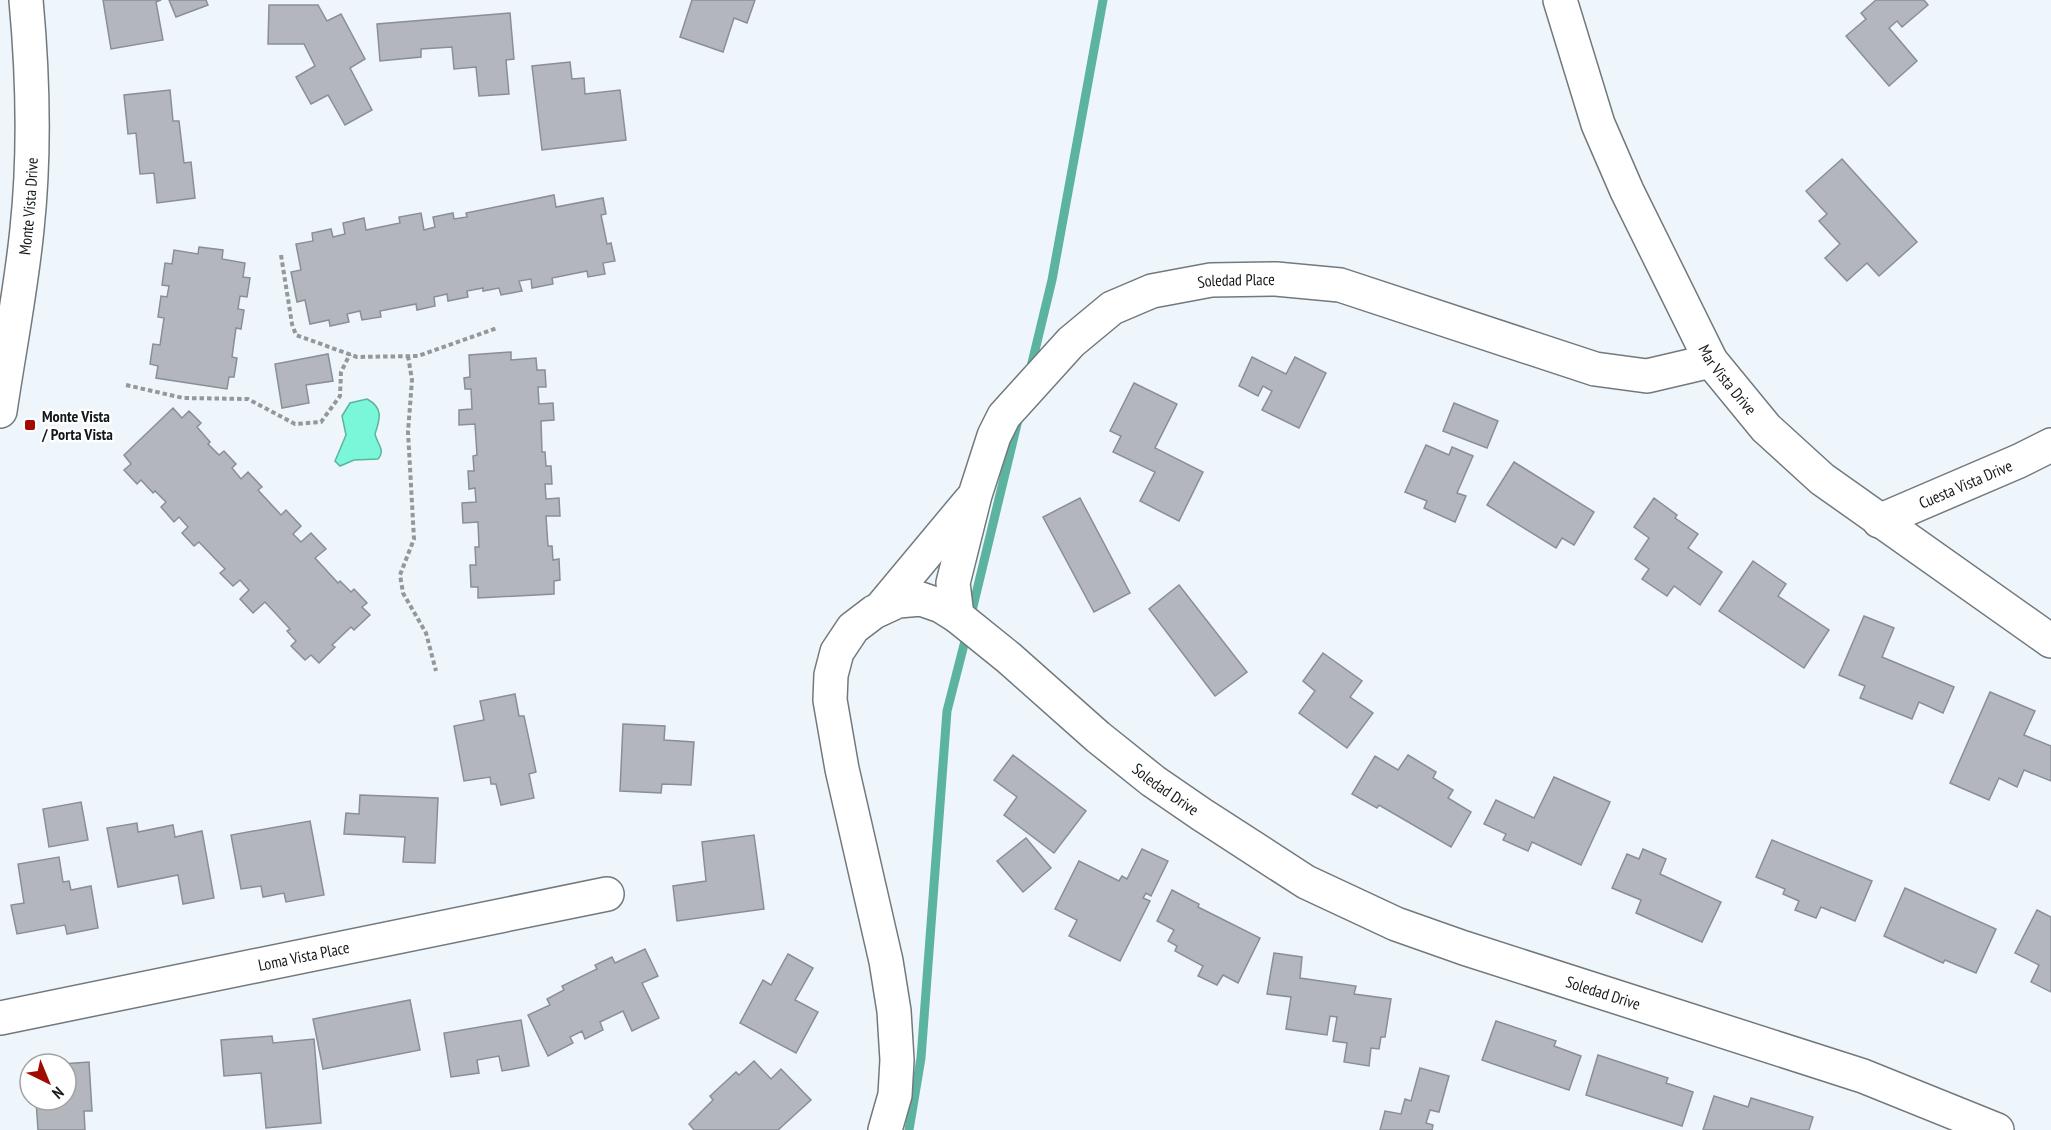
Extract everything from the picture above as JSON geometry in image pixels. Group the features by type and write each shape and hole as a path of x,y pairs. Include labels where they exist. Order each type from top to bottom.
{"street":[{"name":"Monte Vista Drive","path":"0,411 27,229 32,131 26,0"},
{"name":"Mar Vista Drive","path":"1560,0 1598,124 1627,191 1711,361 1766,428 1822,479 2051,641"},
{"name":"Soledad Place","path":"957,616 953,583 975,495 994,436 1004,416 1071,342 1112,308 1152,291 1211,280 1276,279 1340,285 1595,369 1647,376 1711,361"},
{"name":"Cuesta Vista Drive","path":"1879,521 2051,445"},
{"path":"880,609 975,495"},
{"name":"Soledad Drive","path":"885,1130 895,1095 897,1060 894,1011 886,961 842,769 830,700 831,675 837,652 853,628 880,609 898,601 921,599 957,616 1153,781 1306,882 1396,924 1475,952 1863,1076 1997,1130"},
{"name":"Loma Vista Place","path":"0,1018 607,894"}],"path":[{"path":"281,255 292,324 296,335 357,357 418,356 496,328"},
{"path":"126,385 183,398 248,399 295,424 321,422 340,396 342,372 350,354"},
{"path":"408,356 412,380 408,432 414,539 400,575 403,592 426,633 436,671"}],"shaded area":[{"path":"367,399 376,406 379,414 375,434 381,450 380,456 378,459 354,460 340,466 335,461 346,435 342,416 350,403"}],"building":[{"path":"103,0 161,0 156,2 163,40 111,49"},
{"path":"169,0 206,0 208,5 176,17"},
{"path":"692,0 755,0 747,23 734,18 723,52 680,37"},
{"path":"1876,0 1924,0 1928,5 1902,27 1897,21 1889,28 1917,61 1889,86 1846,36 1866,19 1861,13"},
{"path":"269,5 318,5 327,21 341,14 365,59 350,68 372,110 345,125 328,95 311,104 296,77 315,66 304,44 268,44"},
{"path":"510,13 514,59 506,60 509,94 479,96 476,67 454,69 452,47 421,49 421,57 380,61 377,24"},
{"path":"570,62 572,79 584,78 585,94 620,90 626,140 542,150 532,66"},
{"path":"170,90 173,121 179,121 184,163 191,162 195,198 157,203 154,173 140,174 136,133 128,134 124,95"},
{"path":"1842,159 1917,242 1879,276 1867,263 1847,281 1825,258 1840,244 1819,221 1827,214 1806,191"},
{"path":"554,195 556,207 603,198 606,214 601,215 607,244 611,243 615,261 603,263 605,274 588,277 587,271 552,278 553,284 532,288 531,279 519,281 522,291 501,295 499,288 483,291 483,288 467,291 468,297 448,301 447,294 434,297 435,306 417,310 416,304 380,311 381,317 362,320 360,311 347,314 349,322 330,326 329,320 310,324 305,300 297,302 291,272 301,270 296,244 313,241 312,233 331,229 333,237 345,234 343,223 364,218 366,230 400,223 399,217 421,213 424,230 435,227 433,217 453,213 454,219 467,217 466,213"},
{"path":"199,247 223,250 222,259 245,263 243,277 250,278 247,297 240,296 238,309 244,310 241,329 236,328 232,357 237,358 234,377 229,377 227,389 156,378 158,366 150,364 153,344 160,345 164,318 158,317 161,296 167,297 169,286 162,285 165,263 172,264 174,250 198,254"},
{"path":"511,352 511,360 536,358 537,370 545,370 546,387 538,387 539,404 553,403 554,420 541,421 542,452 545,452 546,466 551,466 552,484 545,484 546,499 559,498 560,516 546,516 548,546 552,546 553,560 559,559 560,580 554,581 554,594 478,598 478,587 471,587 470,565 476,565 475,547 479,547 478,522 463,523 462,503 476,502 475,488 469,489 468,471 474,471 473,456 477,455 475,424 459,425 459,410 472,409 471,389 465,389 464,378 470,377 469,355"},
{"path":"328,354 333,381 306,385 309,403 282,408 275,364"},
{"path":"1252,357 1286,374 1295,357 1326,373 1299,428 1262,410 1272,391 1263,386 1258,396 1239,386"},
{"path":"1134,383 1177,404 1155,448 1203,472 1179,521 1140,501 1155,472 1113,452 1121,436 1110,431"},
{"path":"1454,403 1498,421 1487,448 1443,431"},
{"path":"173,408 182,418 189,411 201,423 197,427 210,442 208,444 219,455 224,451 236,464 232,468 241,479 248,472 262,487 258,490 281,515 286,510 301,526 293,534 301,542 311,533 326,549 315,558 338,583 340,581 351,592 354,589 367,603 362,607 370,615 354,630 351,627 332,645 335,647 319,663 311,655 305,660 291,646 296,641 287,631 290,629 265,602 253,613 240,599 249,590 240,580 233,586 220,573 225,569 199,542 194,546 182,533 188,527 179,517 174,522 161,507 166,502 155,491 153,493 141,480 137,484 124,470 131,464 124,455"},
{"path":"1426,445 1449,455 1452,447 1473,456 1457,493 1466,496 1455,522 1424,508 1427,501 1405,492"},
{"path":"1514,462 1594,512 1574,545 1562,538 1556,548 1487,505"},
{"path":"1080,498 1130,593 1094,612 1043,517"},
{"path":"1654,498 1677,515 1675,518 1698,534 1688,548 1722,572 1700,605 1674,586 1667,596 1642,579 1649,569 1635,559 1649,538 1634,527"},
{"path":"1753,561 1786,584 1778,596 1829,630 1804,668 1719,611"},
{"path":"1179,585 1247,672 1215,696 1149,609"},
{"path":"1864,616 1894,628 1882,657 1954,687 1943,713 1919,702 1912,719 1860,698 1865,686 1839,675"},
{"path":"1323,653 1362,681 1350,697 1373,713 1347,748 1299,713 1315,691 1303,681"},
{"path":"1990,692 2035,711 2024,735 2051,746 2051,781 2024,770 2017,787 1999,778 1989,800 1950,783"},
{"path":"515,694 519,716 524,716 536,772 529,774 534,798 501,805 496,784 491,784 490,777 464,781 454,726 484,720 480,701"},
{"path":"623,724 665,726 664,740 694,742 691,785 662,784 661,793 620,791"},
{"path":"1013,755 1086,811 1054,853 1004,815 1017,797 994,780"},
{"path":"1408,755 1436,772 1433,778 1453,790 1448,798 1471,812 1451,847 1379,805 1377,808 1352,794 1375,756 1398,770"},
{"path":"1554,777 1610,802 1581,865 1532,842 1528,851 1503,840 1506,834 1484,824 1496,800 1534,818"},
{"path":"360,795 438,798 435,863 403,862 405,837 344,834 346,813 359,814"},
{"path":"81,802 88,840 49,847 43,809"},
{"path":"310,821 324,895 286,902 284,893 263,897 261,886 241,889 231,835"},
{"path":"137,823 138,832 173,825 175,837 202,831 214,898 183,904 178,875 118,887 107,828"},
{"path":"754,835 764,909 677,921 673,886 706,881 702,842"},
{"path":"1026,838 1051,868 1023,892 997,861"},
{"path":"1772,840 1872,881 1855,921 1821,907 1816,918 1795,910 1799,901 1783,894 1785,889 1756,877"},
{"path":"1142,849 1168,861 1151,896 1146,893 1143,898 1150,901 1120,961 1069,936 1077,920 1055,909 1079,861 1119,881 1122,876 1127,879"},
{"path":"1643,849 1666,859 1660,874 1721,902 1702,942 1636,913 1641,900 1612,888 1627,854 1639,859"},
{"path":"59,857 63,882 69,881 71,890 91,886 98,928 67,934 65,925 17,934 11,905 24,903 18,864"},
{"path":"1905,888 1996,929 1976,973 1945,960 1943,963 1884,936"},
{"path":"1172,890 1199,904 1198,907 1260,938 1238,983 1223,975 1217,985 1198,976 1203,966 1175,951 1177,946 1168,941 1174,930 1157,921"},
{"path":"2037,910 2051,917 2051,992 2031,982 2039,965 2015,953"},
{"path":"645,949 658,976 642,983 659,1018 632,1031 623,1011 600,1022 603,1030 585,1039 582,1031 570,1037 573,1043 548,1056 528,1015 550,1005 547,999 564,990 562,986 597,969 595,965 612,957 615,963"},
{"path":"1274,953 1302,957 1300,978 1356,986 1354,994 1391,999 1385,1037 1381,1037 1379,1049 1371,1048 1369,1066 1344,1062 1347,1043 1333,1041 1337,1017 1330,1016 1327,1035 1286,1029 1291,997 1267,994"},
{"path":"788,954 813,968 795,1000 818,1012 796,1053 740,1023 763,980 771,985"},
{"path":"410,1000 420,1050 323,1069 313,1019"},
{"path":"521,1020 529,1066 502,1071 499,1056 477,1060 479,1073 451,1077 444,1033"},
{"path":"1496,1021 1556,1041 1554,1046 1581,1056 1569,1090 1482,1060"},
{"path":"272,1036 273,1043 314,1039 321,1123 266,1128 261,1073 224,1076 221,1040"},
{"path":"1598,1055 1668,1078 1666,1083 1693,1092 1682,1126 1586,1095"},
{"path":"754,1061 771,1079 781,1069 811,1100 778,1130 694,1130 689,1124 713,1100 710,1096 736,1072 739,1075"},
{"path":"89,1062 92,1111 84,1111 85,1130 38,1130 37,1112 78,1112 78,1063"},
{"path":"1420,1068 1449,1076 1439,1112 1430,1110 1426,1123 1433,1125 1432,1130 1380,1130 1385,1111 1401,1114 1405,1099 1411,1101"},
{"path":"1714,1096 1748,1107 1751,1098 1813,1117 1809,1130 1703,1130"}],"waterway":[{"path":"1030,371 1052,280 1103,0"},
{"path":"970,619 1018,420"},
{"path":"909,1130 921,1058 947,711 967,633"}],"place":[{"name":"Monte Vista / Porta Vista","path":"30,425"}]}
